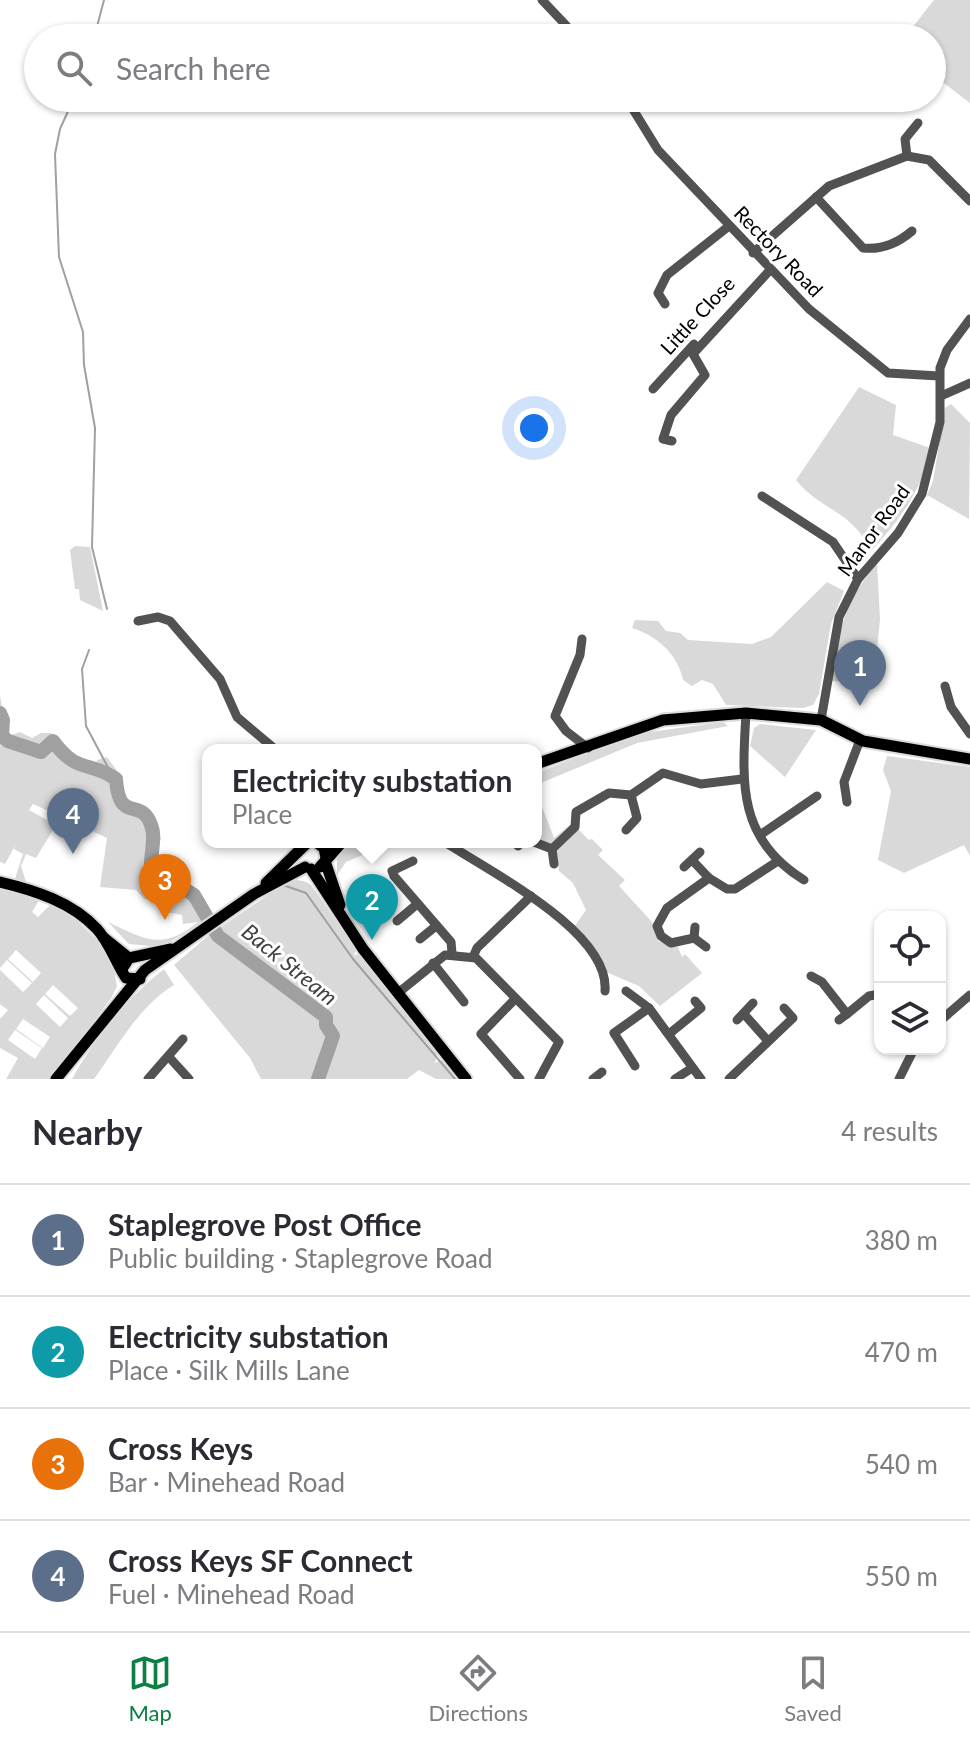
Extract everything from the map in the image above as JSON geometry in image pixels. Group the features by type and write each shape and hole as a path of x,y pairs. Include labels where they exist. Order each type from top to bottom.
{"main road":[{"path":"542,762 663,720 746,713 821,720 860,740 970,759"},
{"path":"257,892 301,848"},
{"path":"302,848 299,860 342,914 363,949 466,1079"},
{"path":"324,848 342,914"},
{"path":"128,965 131,981 257,892 326,860 337,848"},
{"path":"0,882 32,891 84,918 128,965 142,974"},
{"path":"128,965 175,948"},
{"path":"118,1000 128,965"},
{"path":"56,1079 142,974"}],"street":[{"path":"542,0 565,24"},
{"name":"Rectory Road","path":"634,112 653,144 809,309 879,368 897,375 939,376"},
{"path":"907,156 905,139 918,123"},
{"path":"753,253 834,183 878,170 907,156 929,160 970,201"},
{"path":"816,197 866,253 906,242 912,231"},
{"path":"665,304 658,293 667,275 729,226"},
{"path":"672,441 663,439 671,415 705,375 693,354 768,268"},
{"name":"Little Close","path":"653,389 768,268"},
{"name":"Manor Road","path":"821,720 839,617 858,579 898,533 922,494 933,459 941,396 939,376 947,350 970,319"},
{"path":"941,396 970,383"},
{"path":"762,496 833,542 858,579"},
{"path":"138,621 158,617 170,621 220,679 237,717 269,744"},
{"path":"582,639 580,655 555,716 566,731 588,748"},
{"path":"945,686 951,707 970,734"},
{"path":"746,713 742,779 747,811 778,861 804,880"},
{"path":"847,802 844,782 860,740"},
{"path":"552,849 575,827 576,812 584,805 609,793 631,795 663,773 701,784 742,779"},
{"path":"626,830 641,818 631,795"},
{"path":"760,835 799,805 817,796"},
{"path":"542,845 552,849"},
{"path":"455,848 564,920 580,938 605,981 605,991"},
{"path":"552,849 554,864"},
{"path":"700,852 688,863 709,878 735,889 778,861"},
{"path":"381,874 413,861"},
{"path":"392,871 416,905 451,942 452,953"},
{"path":"706,947 694,932 671,943 657,929 658,920 667,908 709,878"},
{"path":"473,957 531,896"},
{"path":"397,921 416,905"},
{"path":"420,939 436,926"},
{"path":"398,993 433,963 452,953 473,957 559,1042 539,1079"},
{"path":"433,963 464,1002"},
{"path":"811,976 825,978 843,1017 874,995"},
{"path":"626,991 649,1008 701,1079"},
{"path":"946,1016 970,995"},
{"path":"514,1000 481,1034 520,1079"},
{"path":"753,1003 740,1017 768,1041"},
{"path":"630,1064 614,1033 649,1008"},
{"path":"669,1034 701,1008"},
{"path":"729,1079 793,1018 784,1008"},
{"path":"148,1079 183,1039"},
{"path":"899,1079 911,1055"},
{"path":"169,1057 189,1079"},
{"path":"675,1079 692,1068"}],"shaded area":[{"path":"934,0 970,0 970,103 946,85 946,24 915,24"},
{"path":"859,387 896,405 893,435 933,449 908,504 871,551 855,527 796,480"},
{"path":"951,404 970,423 969,519 927,495 933,481 945,408"},
{"path":"75,546 90,547 103,611 80,600 79,589 75,589 70,550"},
{"path":"877,564 880,619 874,683 831,681 844,618 857,591"},
{"path":"827,582 844,591 831,624 819,694 813,705 803,708 726,705 713,684 702,680 692,686 683,680 676,662 665,647 649,635 632,628 635,620 658,621 666,631 680,633 688,640 752,644 771,637"},
{"path":"0,696 8,736 20,732 32,738 41,733 51,733 74,758 95,766 97,760 107,757 120,775 123,795 143,810 161,838 156,853 158,856 174,876 207,906 210,912 201,923 162,947 129,944 108,922 154,940 174,937 198,922 183,924 182,915 167,912 166,900 145,899 136,890 100,887 107,838 33,804 29,810 56,825 36,858 26,854 21,866 26,882 15,879 23,854 14,849 16,844 5,864 0,862"},
{"path":"723,722 728,726 637,743 542,783 542,771 642,733"},
{"path":"760,724 816,730 785,777 750,746 754,728"},
{"path":"887,756 970,767 970,856 964,845 904,873 878,860 891,791 883,770"},
{"path":"542,808 554,838 572,823 603,850 598,855 625,880 619,886 652,922 658,941 678,947 682,957 685,954 702,973 660,1006 639,986 606,972 574,927 586,910 573,883 559,871 556,848 542,841"},
{"path":"347,848 379,848 346,862 337,875 337,858"},
{"path":"290,880 305,882 313,887 356,949 354,955 359,954 438,1052 435,1063 443,1059 457,1079 436,1079 419,1070 407,1079 261,1079 250,1058 174,965 209,935"},
{"path":"0,886 41,897 32,912 38,917 52,903 68,912 98,941 114,971 117,986 112,997 51,1079 6,1079 18,1058 0,1048 0,1019 8,1010 0,1004 0,970 23,992 32,983 7,960 0,968","holes":["16,950 41,973 33,982 8,959","53,985 78,1008 70,1016 45,994","44,995 68,1018 60,1027 36,1004","23,1019 50,1037 43,1048 16,1029","15,1030 42,1048 35,1059 8,1040"]},
{"path":"164,969 174,985 140,1015 94,1079 72,1079 113,1019"}],"waterway":[{"path":"98,24 104,0"},
{"path":"68,112 60,129 55,154 59,257 83,332 84,365 95,428 92,547 107,609"},
{"path":"89,650 82,669 86,726 112,775"},
{"name":"Back Stream","path":"0,713 2,736 8,741 41,752 53,741 70,759 116,779 121,802 142,812 151,825 151,864 162,866 168,879 194,895 218,936 326,1017 326,1025 333,1036 318,1079"},
{"path":"283,885 306,893 353,959 455,1079"}],"place":[{"name":"Staplegrove Post Office","path":"860,706"},
{"name":"Cross Keys SF Connect","path":"73,854"},
{"name":"Cross Keys","path":"165,920"},
{"name":"Electricity substation","path":"372,940"}]}
